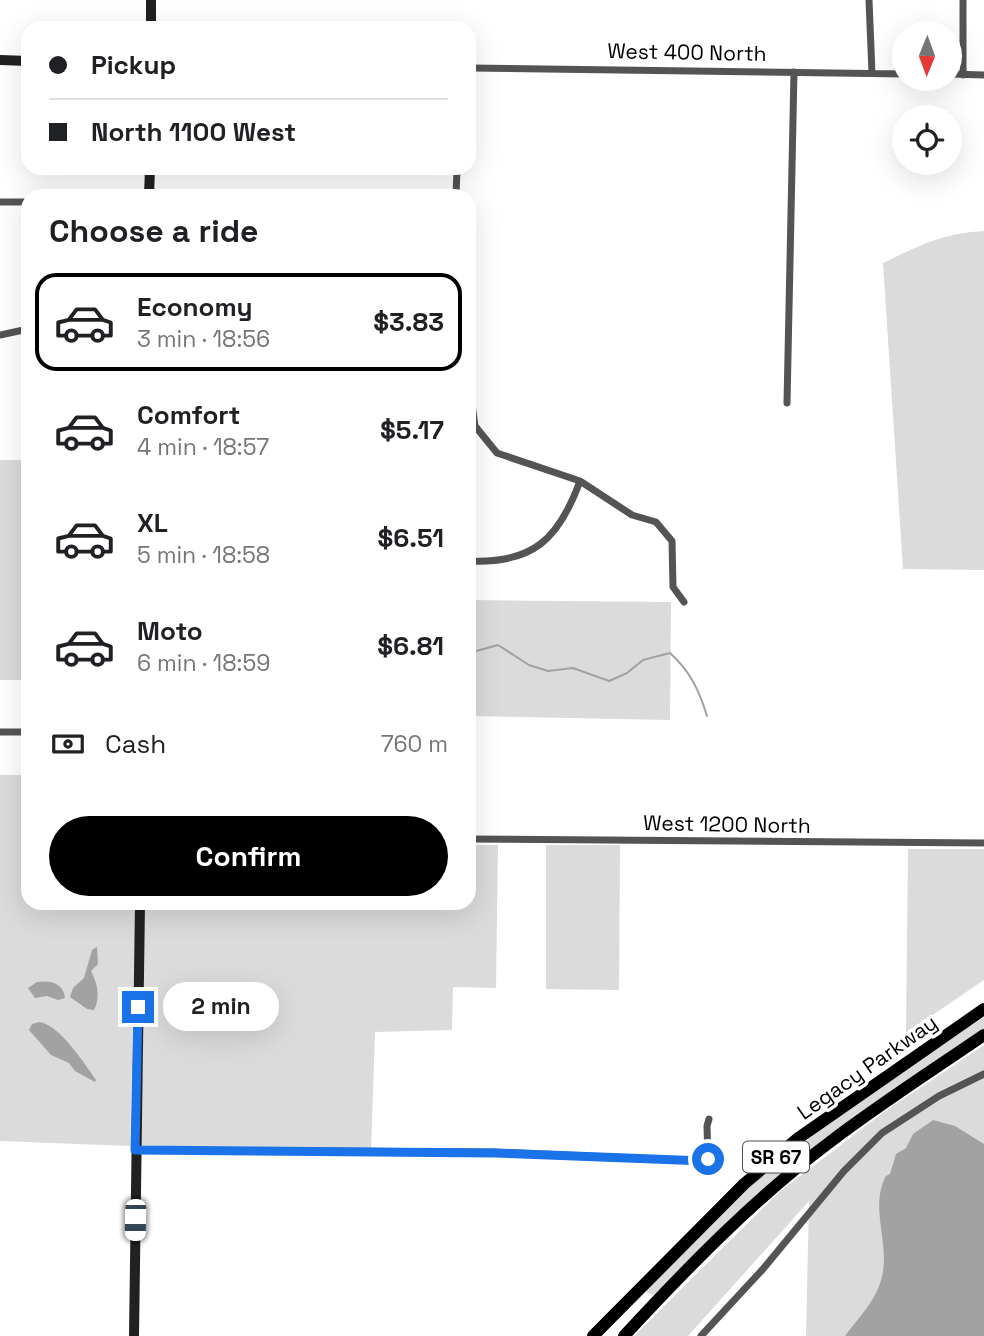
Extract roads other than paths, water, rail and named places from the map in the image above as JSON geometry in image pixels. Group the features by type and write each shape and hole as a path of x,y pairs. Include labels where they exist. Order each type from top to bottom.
{"highway":[{"name":"Legacy Parkway","path":"593,1336 744,1184 797,1139 984,1009"},
{"name":"Legacy Parkway","path":"624,1336 721,1236 782,1181 830,1142 984,1035"}],"street":[{"path":"151,0 151,21"},
{"path":"869,0 872,73"},
{"path":"963,0 963,75 984,75"},
{"path":"0,60 21,61"},
{"name":"West 400 North","path":"476,68 892,74"},
{"path":"787,403 794,72"},
{"path":"0,202 21,202"},
{"path":"0,335 21,330"},
{"path":"476,427 497,453 580,481 632,515 656,522 671,541 673,587 684,602"},
{"path":"476,561 509,559 530,551 554,533 569,513 580,481"},
{"path":"0,732 21,732"},
{"name":"West 1200 North","path":"476,839 984,844"},
{"path":"134,1336 140,910"},
{"path":"701,1336 764,1269 844,1171 882,1133 939,1096 984,1074"},
{"path":"135,1150 494,1153 705,1161 708,1159 709,1119"}],"waterway":[{"path":"476,651 498,645 529,665 548,671 573,668 609,681 627,673 643,660 670,653 693,682 707,716"}]}
